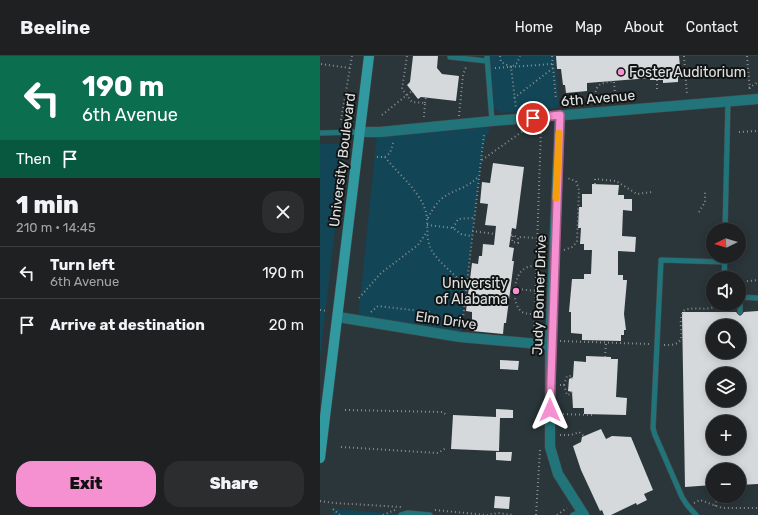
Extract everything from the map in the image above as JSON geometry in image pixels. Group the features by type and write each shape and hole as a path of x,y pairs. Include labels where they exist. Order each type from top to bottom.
{"main road":[{"name":"University Boulevard","path":"320,458 369,56"}],"street":[{"name":"6th Avenue","path":"359,132 380,132 560,115 758,99"},
{"name":"Judy Bonner Drive","path":"560,115 556,340 550,447 558,474 580,514"},
{"name":"Elm Drive","path":"338,314 461,333 556,340"}],"lane":[{"path":"450,57 469,60 487,58 492,121"},
{"path":"725,223 728,101"},
{"name":"6th Avenue","path":"320,133 359,132"},
{"path":"696,515 688,507 654,435 653,415 661,260 706,261"},
{"path":"746,297 758,298"},
{"path":"401,515 408,513 430,515"}],"path":[{"path":"342,120 344,97 352,56"},
{"path":"406,56 402,89 412,102 425,103"},
{"path":"500,56 502,62 511,67"},
{"path":"511,67 517,63 520,56"},
{"path":"552,56 556,99"},
{"path":"684,56 688,98"},
{"path":"747,56 750,92"},
{"path":"458,117 463,75 469,60"},
{"path":"680,62 685,61"},
{"path":"321,64 350,68"},
{"path":"495,68 552,64"},
{"path":"511,67 516,108"},
{"path":"514,98 553,68"},
{"path":"657,80 657,92"},
{"path":"594,96 597,86 600,83 614,81 615,94"},
{"path":"749,88 758,82"},
{"path":"382,115 412,92"},
{"path":"424,120 426,97"},
{"path":"541,129 533,335 556,340 673,345 680,342 681,317 685,310 706,308"},
{"path":"481,161 523,131"},
{"path":"739,132 758,131"},
{"path":"461,333 467,287 471,236 484,134"},
{"path":"377,157 385,157 390,153 394,140"},
{"path":"385,157 414,190 423,204 428,219"},
{"path":"467,287 456,274 434,254 429,245 427,225 428,219 436,204 444,196 471,183 479,176"},
{"path":"564,250 572,247 576,242 579,190 576,181 566,178"},
{"path":"595,184 595,179 616,180 637,194 652,192"},
{"path":"699,212 705,202 705,190"},
{"path":"453,228 458,219 474,218"},
{"path":"427,225 453,228 461,234 471,236"},
{"path":"472,231 495,234"},
{"path":"359,298 381,273 418,245 427,233"},
{"path":"518,236 518,243 512,242 512,236 518,236 537,238"},
{"path":"535,314 524,313 518,307 516,288 519,274 522,270 526,267 536,266"},
{"path":"746,281 758,280"},
{"path":"510,288 535,291"},
{"path":"366,314 378,306 429,312 440,325"},
{"path":"320,310 338,314"},
{"path":"461,333 468,330"},
{"path":"605,357 606,343"},
{"path":"572,379 571,376 567,376 564,385 567,395 571,394 572,391"},
{"path":"558,385 564,385"},
{"path":"345,410 443,412 447,416"},
{"path":"558,414 593,415"},
{"path":"557,435 571,435 579,432 584,436"},
{"path":"536,515 540,443"},
{"path":"341,447 438,453 446,448"},
{"path":"688,507 700,500 715,506 729,509 758,508"},
{"path":"320,501 334,503"},
{"path":"557,515 569,506"},
{"path":"333,509 340,515"}],"shaded area":[{"name":"University of Alabama","path":"320,56 758,56 758,515 320,515"},
{"path":"489,56 555,56 559,103 557,108 501,113 493,107"},
{"path":"492,121 483,147 460,337 358,320 377,133"},
{"path":"320,144 345,144 320,359"},
{"path":"333,509 414,515 333,515"}],"building":[{"path":"413,56 438,56 437,68 442,74 459,76 456,101 421,97 418,99 407,85 410,82"},
{"name":"Foster Auditorium","path":"556,56 679,56 681,77 678,77 678,82 663,83 663,80 650,80 650,78 587,83 587,91 566,93 565,85 563,85 561,69 557,69"},
{"path":"493,163 524,167 516,229 512,228 509,247 514,248 512,261 514,261 506,323 504,323 503,334 472,331 472,312 466,311 472,263 478,264 479,256 482,256 483,244 494,245 496,226 485,225 488,204 480,203 482,182 490,183"},
{"path":"592,184 619,185 618,195 624,195 624,199 632,199 632,211 623,210 622,236 636,237 635,252 618,251 618,275 623,275 623,280 627,280 624,314 626,330 624,330 624,335 621,335 621,341 582,340 582,334 571,333 571,312 569,312 572,279 584,279 584,274 591,274 592,250 584,250 584,244 580,244 581,228 578,228 579,207 582,207 582,194 592,194"},
{"path":"758,311 758,484 746,485 746,463 706,463 706,486 685,487 682,312 736,312 740,316 744,312"},
{"path":"586,356 611,357 611,359 618,359 616,397 627,398 626,415 584,414 584,408 573,408 572,392 568,391 569,379 573,377 574,361 586,362"},
{"path":"500,360 519,361 518,370 500,369"},
{"path":"496,409 513,410 513,418 500,418 499,451 451,449 453,415 496,417"},
{"path":"601,429 606,439 612,436 631,437 653,490 644,494 647,500 637,505 636,503 611,515 604,515 602,510 600,511 581,470 573,446 581,442 582,437"},
{"path":"496,452 512,452 511,461 496,460"},
{"path":"495,496 510,497 509,509 494,508"}],"slow traffic":[{"path":"556,198 559,133"}],"place":[{"name":"Foster Auditorium","path":"621,72"},
{"name":"University of Alabama","path":"516,291"}],"route":[{"path":"533,118 560,115 550,346 550,410"}]}
